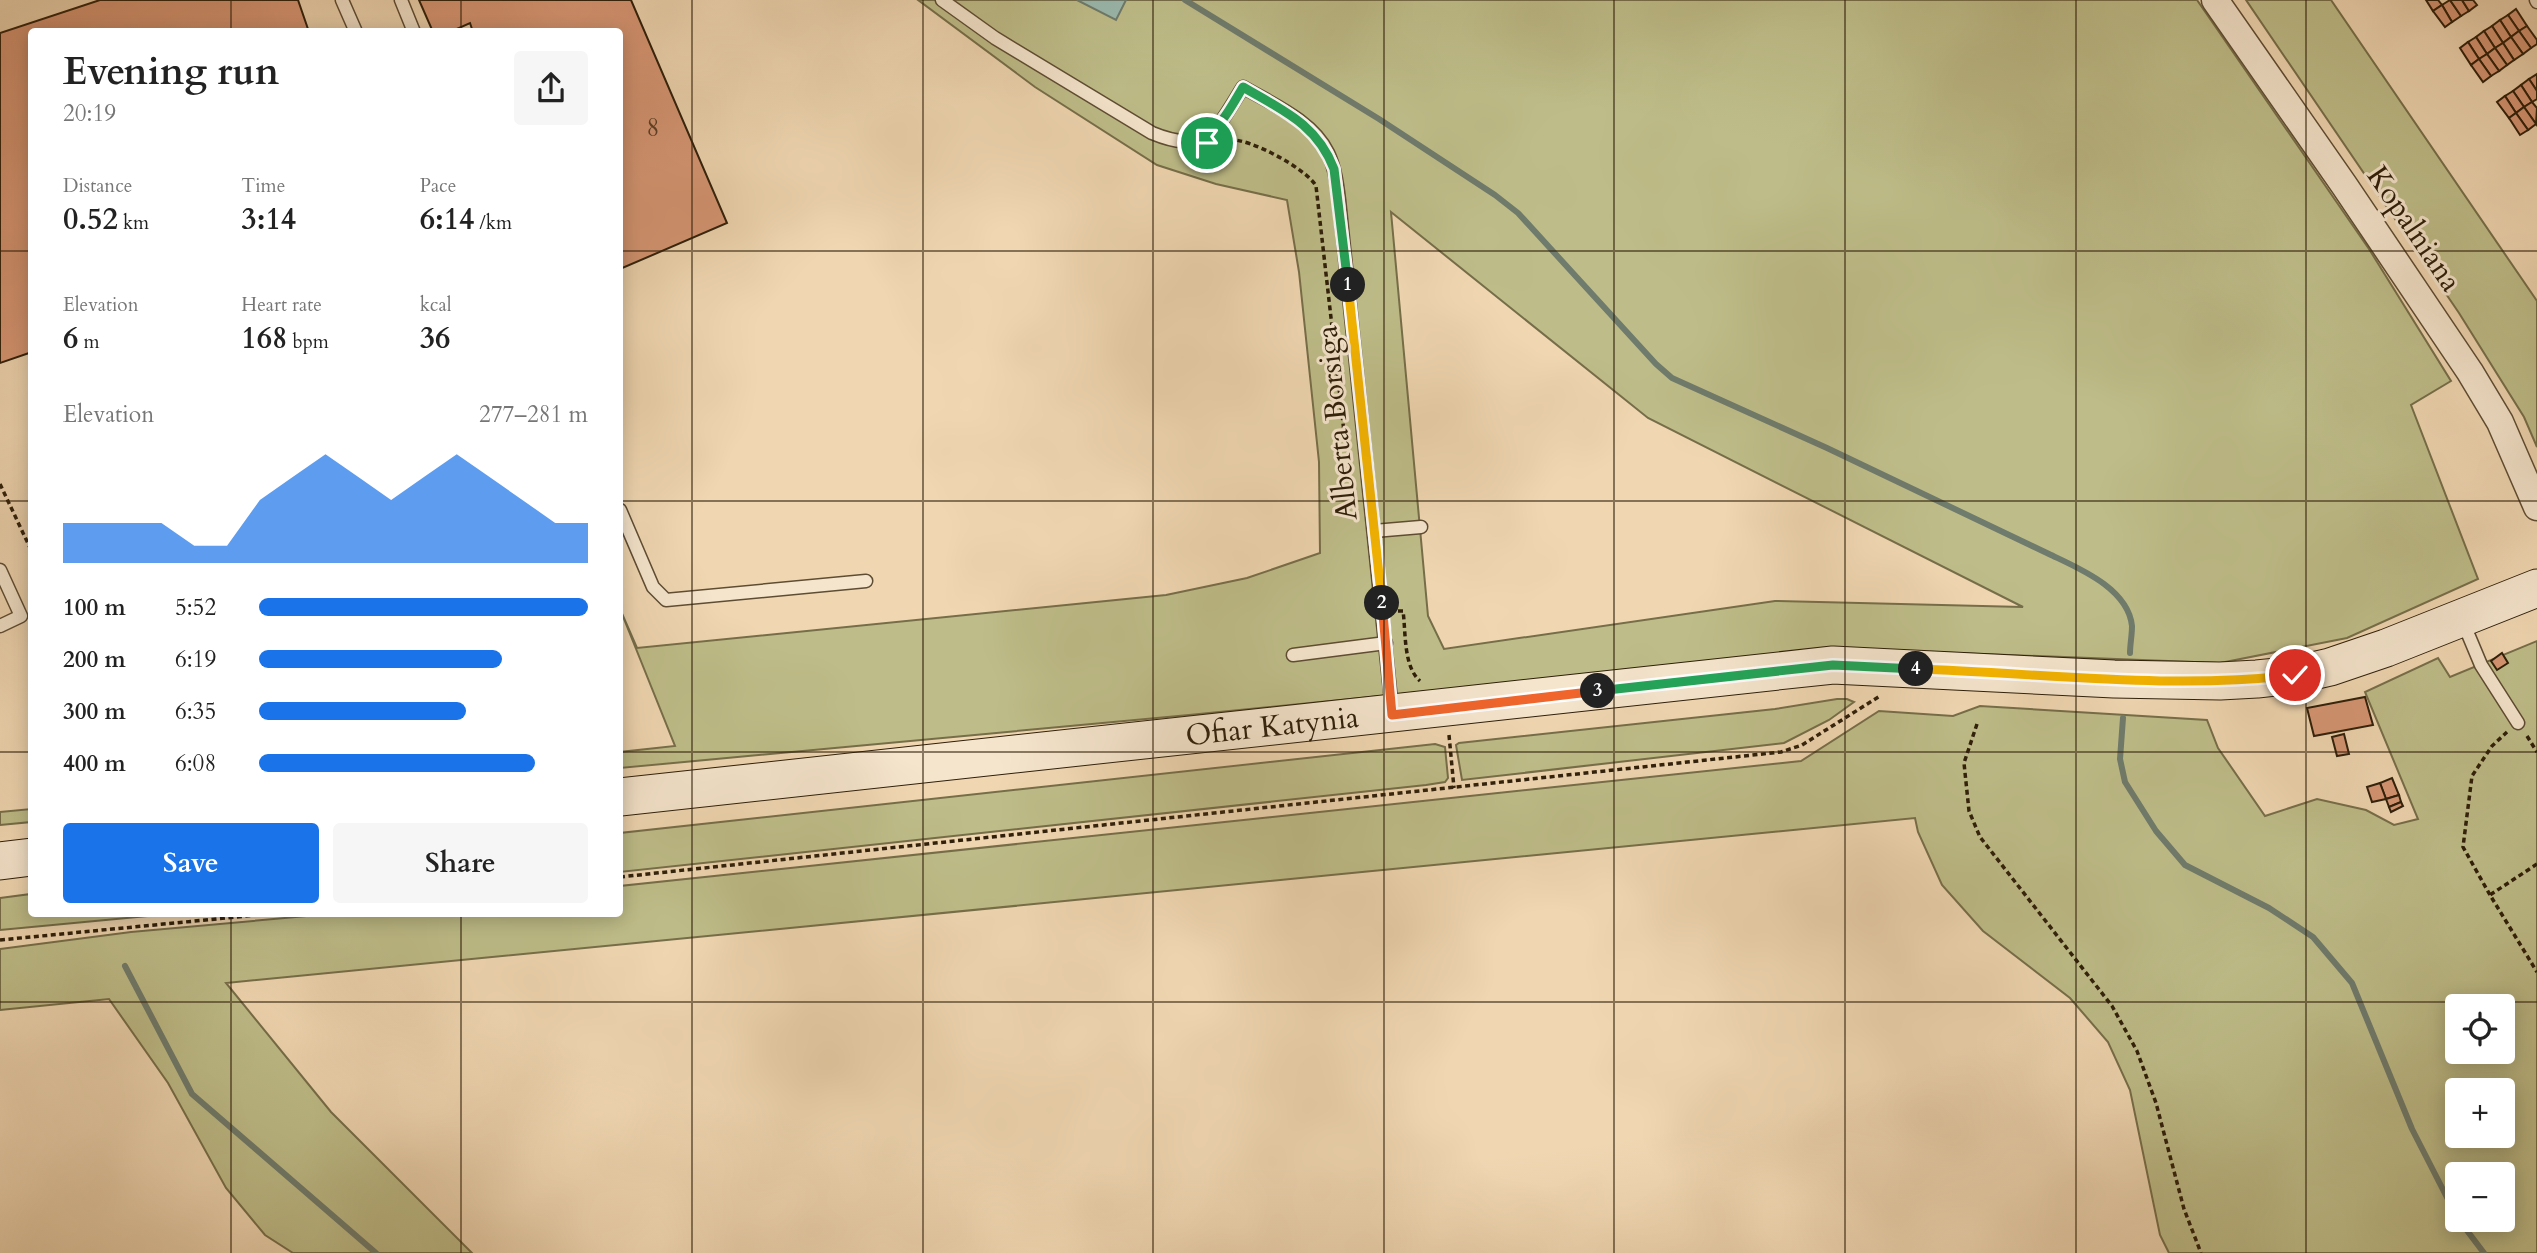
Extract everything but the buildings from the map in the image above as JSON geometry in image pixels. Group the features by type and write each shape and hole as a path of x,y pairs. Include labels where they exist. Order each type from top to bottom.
{"street":[{"name":"Kopalniana","path":"2215,0 2470,372 2500,422 2537,507"},
{"name":"Ofiar Katynia","path":"623,797 1833,665 2115,679 2220,681 2295,675 2330,667 2386,648 2537,588"},
{"path":"0,861 28,858"}],"lane":[{"path":"342,0 354,28"},
{"path":"401,0 412,28"},
{"path":"942,0 995,38 1152,133 1185,143 1200,140"},
{"name":"Alberta Borsiga","path":"1200,140 1213,132 1243,87 1309,129 1328,152 1334,169 1392,715"},
{"path":"623,517 653,587 666,600 866,581"},
{"path":"1374,531 1420,527"},
{"path":"0,570 21,616 0,626"},
{"path":"2462,619 2481,665 2518,723"},
{"path":"1293,655 1386,643"}],"path":[{"path":"1200,140 1213,143 1241,139 1304,171 1316,186 1345,435"},
{"path":"0,484 28,544"},
{"path":"1403,611 1411,669 1416,678 1425,685"},
{"path":"623,877 1789,751 1802,746 1880,696"},
{"path":"2518,723 2492,746 2472,776 2463,847 2537,972"},
{"path":"1977,724 1964,764 1969,811 1980,837 2112,1006 2137,1051 2156,1103 2183,1209 2201,1253"},
{"path":"1450,737 1454,788"},
{"path":"2490,895 2537,864"},
{"path":"0,940 237,917"}],"shaded area":[{"path":"918,0 2197,0 2369,249 2451,381 2411,405 2478,579 2347,638 2220,663 1852,649 623,768 623,752 675,746 623,616 637,648 1166,595 1247,578 1320,553 1319,462 1299,272 1287,200 1216,184 1157,165 1035,87","holes":["1391,212 1648,418 2023,607 1775,601 1444,649 1428,616"]},
{"path":"2246,0 2331,0 2537,301 2537,447 2524,417 2459,313"},
{"path":"2537,641 2537,1253 2169,1253 2160,1235 2130,1090 2108,1042 2070,998 1983,931 1942,885 1918,832 1915,818 226,983 331,1112 472,1253 293,1253 265,1235 226,1188 168,1083 109,999 0,1010 0,949 131,932 296,917 623,917 623,886 1801,761 1879,711 1953,716 1980,706 2207,720 2218,748 2265,816 2317,799 2366,810 2394,825 2418,819 2365,692 2438,658 2450,677"},
{"path":"1837,699 1854,702 1829,720 1784,743 1462,780 1456,745 1775,709"},
{"path":"1435,744 1445,747 1448,778 1445,782 1426,785 623,872 623,833"},
{"path":"28,809 28,822 0,825 0,812"},
{"path":"28,894 28,917 137,917 0,930 0,898"}],"water":[{"path":"1077,0 1126,0 1116,20"}],"waterway":[{"path":"1185,0 1379,119 1495,195 1518,213 1656,364 1672,378 1827,448 2100,581 2112,590 2128,613 2132,626 2130,653"},
{"path":"2123,718 2120,759 2125,782 2156,831 2185,865 2269,908 2313,937 2352,983 2412,1129 2445,1194"},
{"path":"125,966 192,1094 376,1253"},
{"path":"2468,1232 2484,1253"}],"route":[{"path":"1207,143 1200,140 1213,132 1243,87 1309,129 1328,152 1334,169 1392,715 1833,665 2170,681 2220,681 2295,675"}]}
